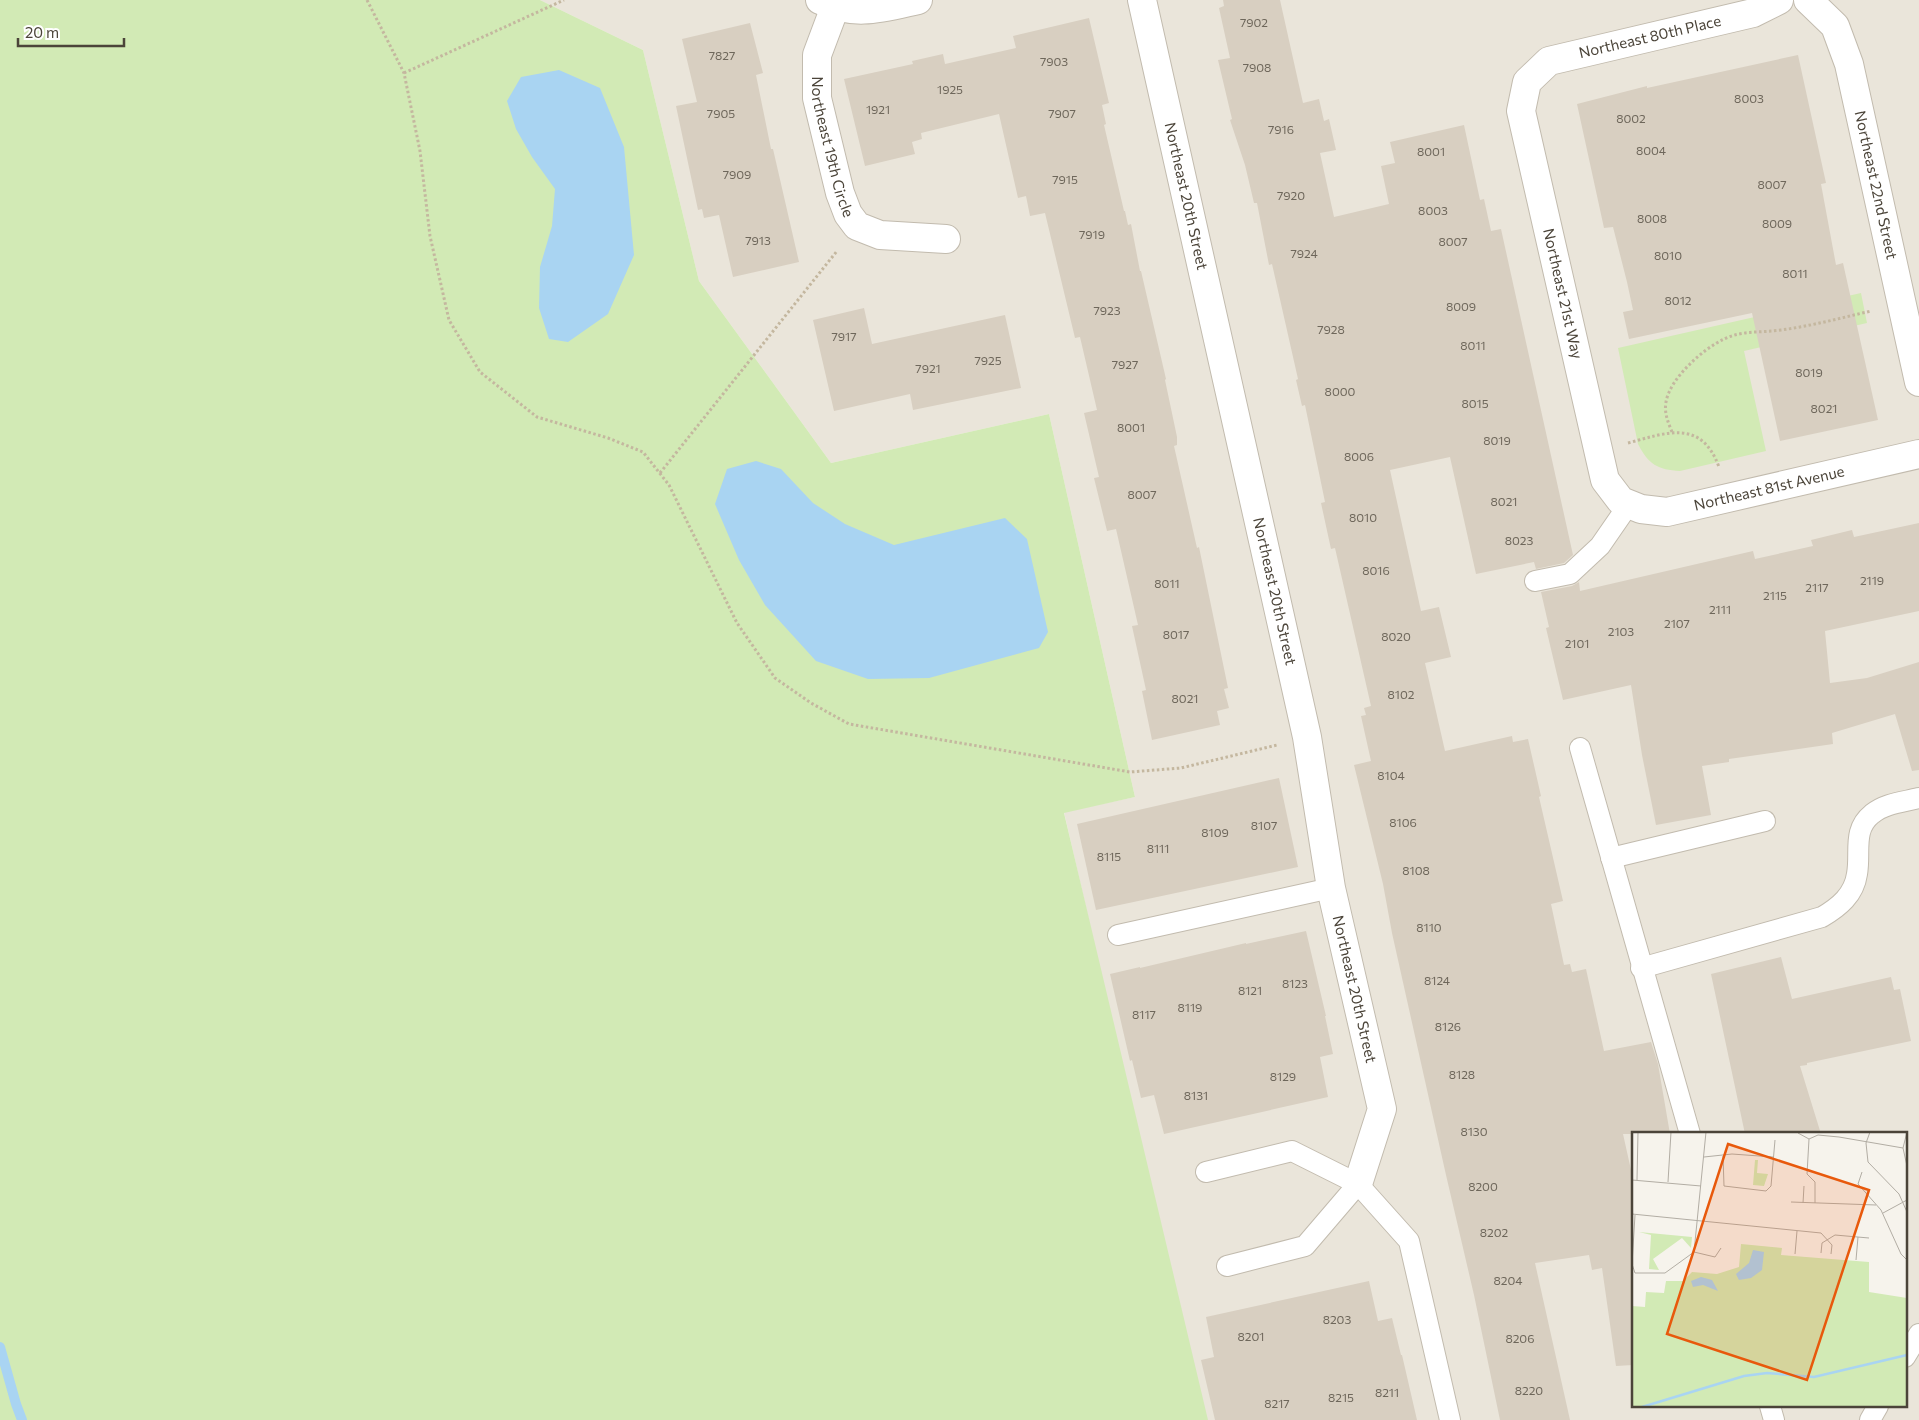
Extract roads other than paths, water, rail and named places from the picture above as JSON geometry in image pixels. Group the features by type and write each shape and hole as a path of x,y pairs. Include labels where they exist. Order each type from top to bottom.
{"street":[{"path":"827,4 873,10 918,0"},
{"name":"Northeast 20th Street","path":"1142,0 1307,738 1331,888 1382,1109 1358,1184"},
{"name":"Northeast 80th Place","path":"1527,82 1550,61 1753,13 1779,0"},
{"name":"Northeast 22nd Street","path":"1808,0 1834,26 1849,64 1919,382"},
{"name":"Northeast 19th Circle","path":"827,4 817,56 817,98 840,193 848,214 857,226 880,236 946,239"},
{"name":"Northeast 21st Way","path":"1527,82 1521,111 1598,451 1605,480 1625,502"},
{"name":"Northeast 81st Avenue","path":"1625,502 1641,509 1667,512 1919,454"}],"lane":[{"path":"1535,581 1570,574 1600,546 1625,502"},
{"path":"1580,748 1641,968 1689,1132"},
{"path":"1641,968 1822,918 1839,907 1851,893 1857,875 1857,840 1862,826 1872,814 1884,806 1919,798"},
{"path":"1611,858 1765,821"},
{"path":"1118,935 1331,888"},
{"path":"1206,1172 1292,1151 1358,1184 1409,1241 1450,1420"},
{"path":"1227,1266 1305,1246 1358,1184"},
{"path":"1906,1355 1919,1334"},
{"path":"1870,1420 1877,1408"}],"water":[{"path":"559,70 600,88 624,147 634,255 608,314 568,342 549,339 539,308 540,267 552,226 555,189 532,157 516,129 507,101 521,77"},
{"path":"756,461 781,469 813,503 845,524 894,545 1005,518 1027,539 1048,632 1039,648 929,678 868,679 816,661 765,605 739,560 715,504 727,469"}],"waterway":[{"path":"0,1347 22,1420"}]}
